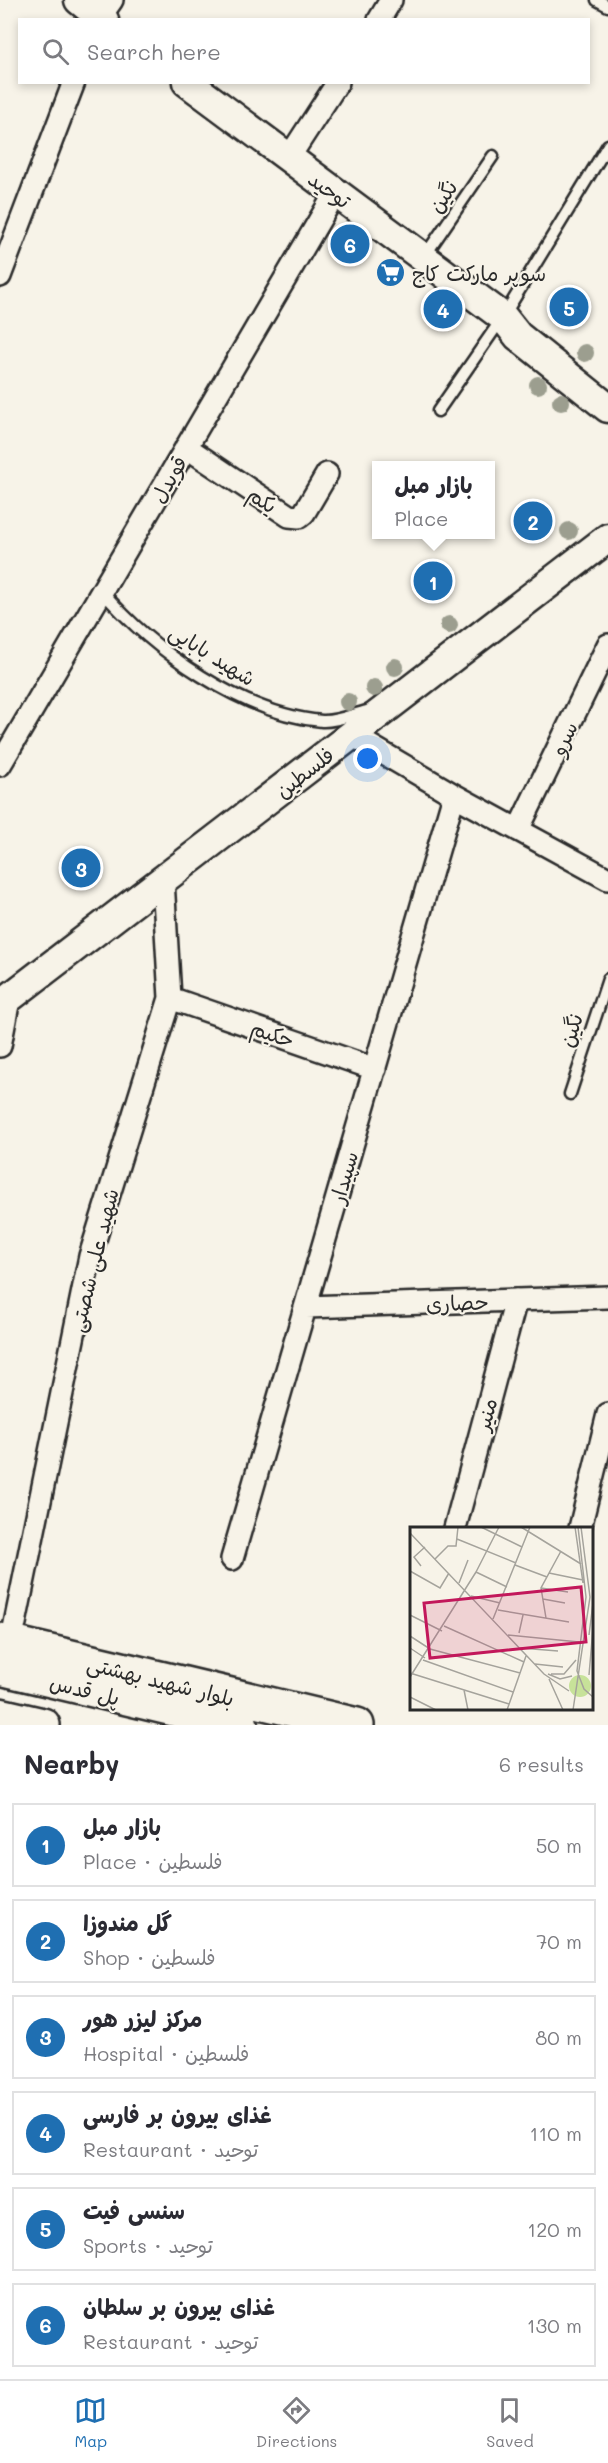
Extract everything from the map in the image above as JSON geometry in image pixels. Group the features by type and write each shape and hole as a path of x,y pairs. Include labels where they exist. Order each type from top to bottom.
{"main road":[{"name":"توحید","path":"190,84 503,317 518,336 606,404"},
{"name":"فلسطین","path":"4,1002 391,705 604,538"},
{"name":"پل قدس","path":"4,1650 241,1725"},
{"name":"بلوار شهید بهشتی","path":"4,1650 357,1725"},
{"path":"0,1715 43,1725"}],"street":[{"path":"380,18 392,0"},
{"path":"0,276 73,84"},
{"path":"288,159 337,84"},
{"name":"قویدل","path":"0,765 336,192"},
{"name":"یکم","path":"186,447 290,516 299,517 304,513 327,474"},
{"name":"سرو","path":"518,830 608,645"},
{"path":"352,735 454,795 608,879"},
{"name":"سپیدار","path":"232,1559 454,795"},
{"name":"شهید علی شصتی","path":"4,1650 90,1256 170,998 163,880"},
{"name":"حکیم","path":"170,998 375,1069"},
{"path":"0,1046 4,1002"},
{"name":"حصاری","path":"306,1306 608,1297"},
{"name":"منیر","path":"454,1527 516,1300"},
{"path":"580,1527 608,1414"}],"lane":[{"path":"597,0 608,6"},
{"path":"438,411 503,317 608,145"},
{"name":"نگین","path":"423,258 493,156"},
{"name":"شهید بابایی","path":"102,591 126,619 180,662 226,690 280,714 325,722 391,705"},
{"name":"نگین","path":"570,1094 608,979"}],"place":[{"name":"غذای بیرون بر سلطان","path":"350,244"},
{"name":"سوپر مارکت کاج","path":"391,272"},
{"name":"سنسی فیت","path":"569,307"},
{"name":"غذای بیرون بر فارسی","path":"443,309"},
{"name":"گل مندوزا","path":"533,521"},
{"name":"بازار مبل","path":"433,581"},
{"name":"مرکز لیزر هور","path":"81,868"}]}
